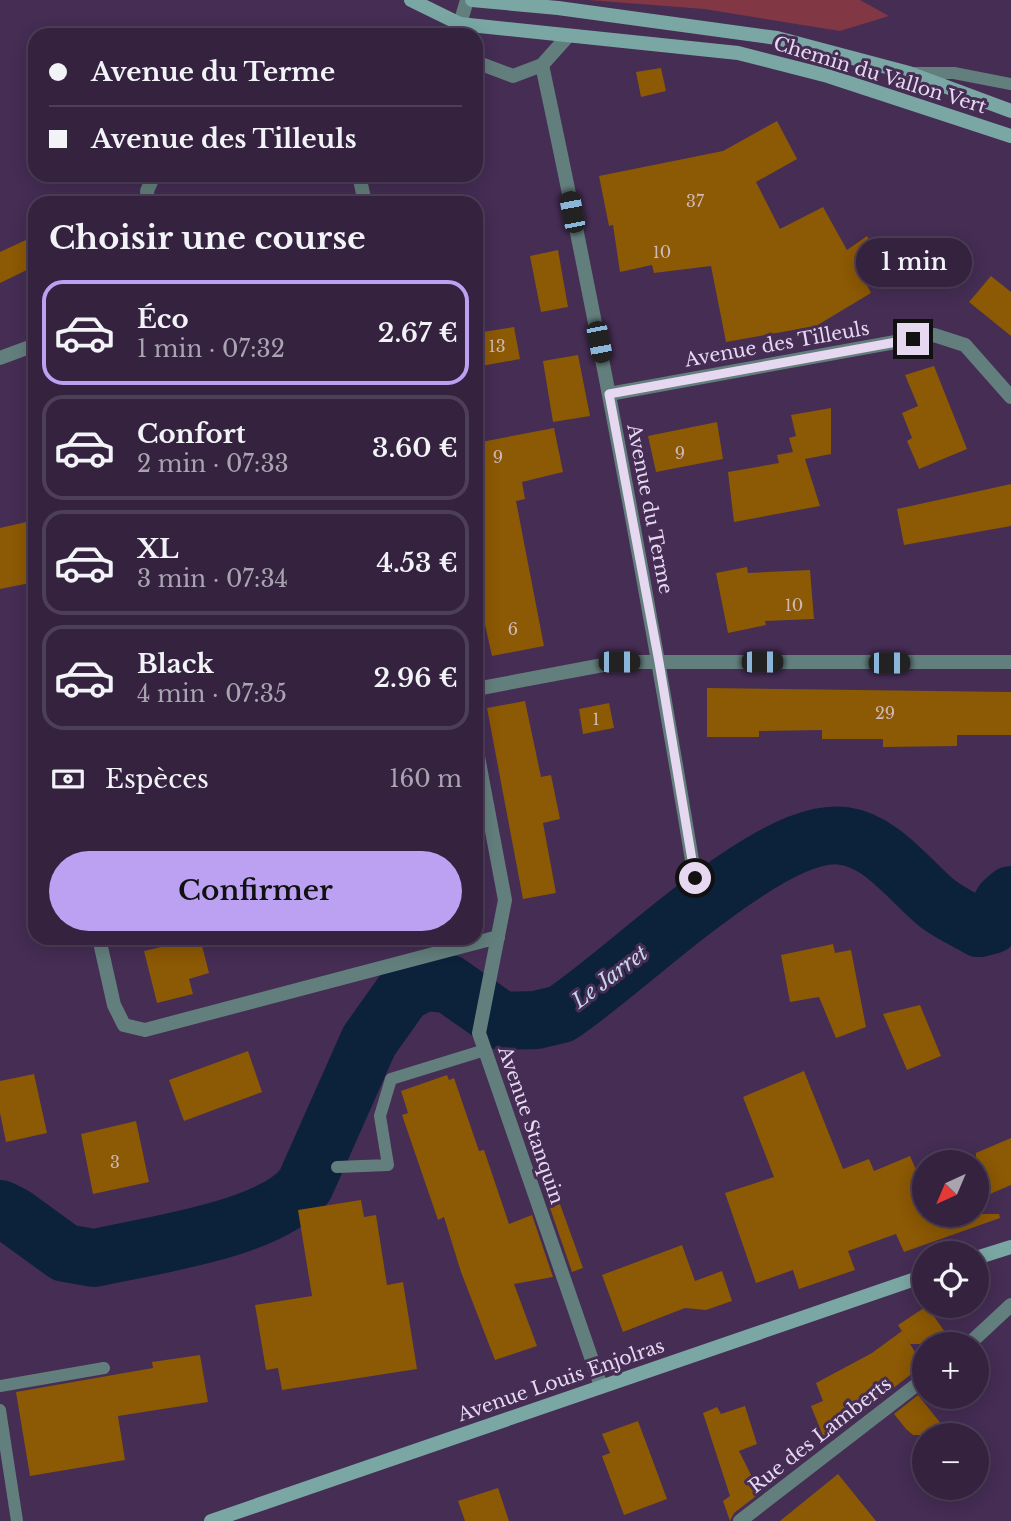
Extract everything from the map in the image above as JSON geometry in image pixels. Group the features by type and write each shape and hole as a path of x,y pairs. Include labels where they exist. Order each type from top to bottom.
{"main road":[{"name":"Chemin du Vallon Vert","path":"411,0 458,28"},
{"name":"Chemin du Vallon Vert","path":"469,0 558,8 777,38 909,73 1011,111"},
{"name":"Chemin du Vallon Vert","path":"483,30 738,53 828,76 1011,136"},
{"path":"989,1254 1011,1247"},
{"name":"Avenue Louis Enjolras","path":"211,1521 912,1280"}],"street":[{"path":"460,28 469,0"},
{"path":"483,65 513,76 542,65 568,36"},
{"name":"Avenue du Terme","path":"542,65 609,394 659,662 695,878"},
{"name":"Avenue des Tilleuls","path":"609,394 934,335 965,345 1011,397"},
{"path":"0,358 28,348"},
{"path":"483,688 619,662 1011,662"},
{"name":"Avenue Stanquin","path":"483,783 505,900 479,1033 601,1387"},
{"path":"483,941 498,937"},
{"path":"101,945 114,1005 124,1025 145,1030 468,945"},
{"path":"982,1332 1010,1305"},
{"name":"Rue des Lamberts","path":"740,1521 912,1388"}],"lane":[{"path":"909,73 954,73 1011,83"},
{"path":"337,1167 388,1165 380,1116 391,1079 486,1054"},
{"path":"0,1386 104,1368"},
{"path":"0,1410 17,1521"}],"shaded area":[{"path":"588,0 860,0 889,16 840,31 704,9"}],"building":[{"path":"661,68 666,91 641,97 636,72"},
{"path":"777,121 797,159 756,182 780,229 823,207 847,250 867,236 879,260 859,270 871,293 816,326 726,342 711,266 654,273 652,265 620,272 613,225 609,226 599,176 723,151"},
{"path":"28,239 28,269 0,283 0,252"},
{"path":"558,250 568,307 541,312 530,256"},
{"path":"991,276 1011,292 1011,336 969,302"},
{"path":"514,327 520,359 483,366 483,332"},
{"path":"578,355 590,416 553,422 543,361"},
{"path":"934,366 967,449 919,469 907,441 912,438 902,413 918,406 905,375"},
{"path":"831,408 831,454 805,459 820,506 734,522 728,472 779,463 777,455 793,452 789,438 796,436 791,415"},
{"path":"717,422 723,459 656,472 648,436"},
{"path":"554,428 563,472 522,482 525,499 516,501 544,646 492,656 483,616 483,442"},
{"path":"1011,484 1011,526 904,545 897,509"},
{"path":"28,522 28,583 0,589 0,528"},
{"path":"747,567 748,573 810,570 814,619 765,621 766,625 728,633 716,573"},
{"path":"707,688 1011,692 1011,735 957,735 957,746 883,747 883,739 822,739 822,730 759,731 759,737 707,737"},
{"path":"525,701 541,777 551,775 560,819 543,823 556,893 523,899 487,708"},
{"path":"609,703 614,728 583,734 579,709"},
{"path":"833,944 835,953 851,950 866,1027 836,1038 819,997 790,1002 781,955"},
{"path":"170,945 202,945 209,973 189,979 193,994 157,1003 144,951"},
{"path":"920,1005 941,1056 907,1070 883,1014"},
{"path":"248,1051 262,1092 184,1121 169,1080"},
{"path":"804,1071 843,1169 869,1159 874,1171 910,1156 912,1227 975,1227 935,1241 912,1241 912,1249 904,1252 896,1234 848,1251 855,1270 799,1289 793,1270 756,1283 725,1193 774,1177 743,1097"},
{"path":"34,1074 47,1133 6,1142 0,1113 0,1081"},
{"path":"447,1075 449,1080 454,1078 479,1151 484,1150 509,1224 532,1215 553,1277 514,1284 537,1346 495,1360 461,1272 444,1217 438,1220 402,1115 408,1113 401,1091"},
{"path":"136,1121 149,1182 93,1194 81,1134"},
{"path":"1011,1138 1011,1185 989,1194 989,1150 983,1150"},
{"path":"361,1200 364,1217 376,1215 387,1285 403,1282 417,1369 282,1390 278,1368 266,1370 255,1305 312,1296 298,1210"},
{"path":"560,1204 583,1268 572,1272 550,1208"},
{"path":"989,1214 999,1214 1000,1218 989,1222"},
{"path":"682,1245 695,1281 722,1271 732,1301 706,1310 685,1308 623,1332 602,1275"},
{"path":"912,1316 912,1318 935,1318 945,1332 912,1332 910,1344 898,1325"},
{"path":"902,1331 912,1347 912,1374 825,1441 811,1406 823,1401 816,1383 872,1353"},
{"path":"200,1355 208,1402 118,1416 125,1460 30,1476 16,1392 153,1368 152,1362"},
{"path":"912,1400 912,1409 929,1409 940,1423 912,1423 912,1434 894,1414"},
{"path":"745,1406 757,1444 739,1451 760,1493 734,1513 730,1521 723,1501 730,1496 703,1413 717,1407 721,1414"},
{"path":"638,1421 667,1499 624,1515 602,1456 610,1453 602,1434"},
{"path":"838,1474 876,1521 780,1521"},
{"path":"498,1488 509,1521 465,1521 458,1501"}],"waterway":[{"name":"Le Jarret","path":"0,1209 65,1253 94,1258 208,1234 266,1213 289,1200 305,1185 369,1041 403,993 424,982 449,984 502,1021 536,1020 561,1014 739,877 778,853 814,839 844,836 871,846 895,863 938,904 979,928 991,925 1003,902 1011,895"}],"route":[{"path":"695,878 659,662 609,394 913,339"}]}
